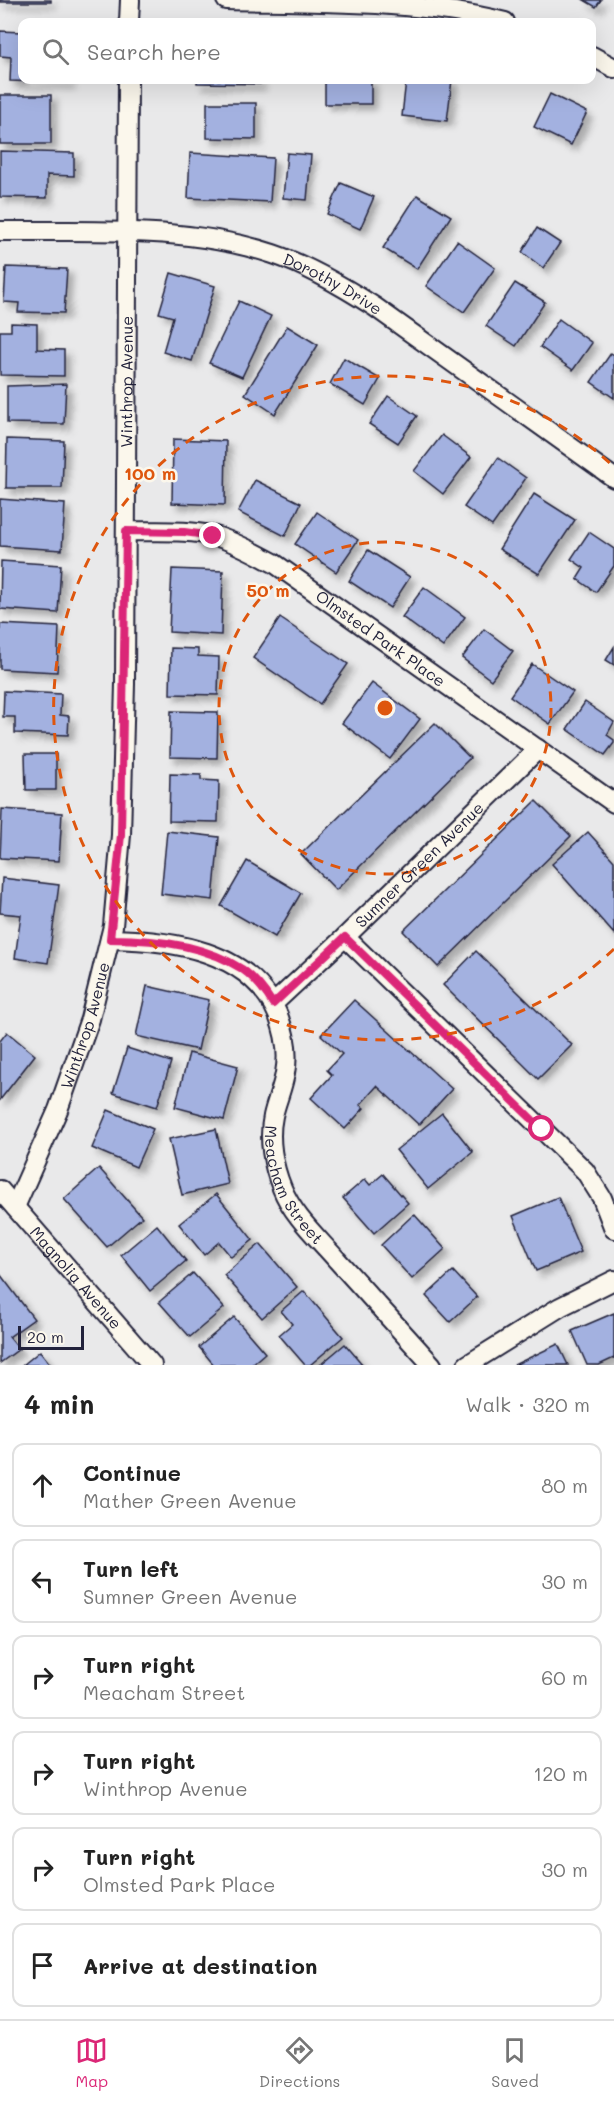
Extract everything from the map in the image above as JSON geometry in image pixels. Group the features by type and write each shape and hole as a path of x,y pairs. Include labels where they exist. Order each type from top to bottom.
{"street":[{"path":"129,0 129,18"},
{"path":"226,0 404,4 488,18"},
{"path":"596,59 614,68"},
{"name":"Winthrop Avenue","path":"15,1207 58,1110 90,1019 110,939 121,835 126,531 128,84"},
{"name":"Dorothy Drive","path":"0,231 180,234 232,243 274,254 351,291 614,478"},
{"name":"Olmsted Park Place","path":"126,531 184,532 213,536 240,545 274,563 614,803"},
{"name":"Sumner Green Avenue","path":"273,1004 538,749"},
{"path":"345,937 585,1171 602,1198 614,1229"},
{"name":"Meacham Street","path":"110,939 138,939 177,945 222,958 243,970 261,986 273,1004 283,1027 287,1051 285,1072 271,1131 273,1158 282,1188 301,1219 432,1365"},
{"name":"Magnolia Avenue","path":"0,1190 152,1365"},
{"path":"467,1365 560,1307 614,1281"}],"building":[{"path":"0,0 51,0 51,2 0,2"},
{"path":"584,0 601,0 596,7"},
{"path":"0,31 18,32 18,81 10,81 11,57 0,56"},
{"path":"325,84 371,84 371,104 325,104"},
{"path":"406,84 452,84 447,121 402,116"},
{"path":"550,94 587,112 571,145 534,127"},
{"path":"0,95 51,95 51,144 0,144"},
{"path":"207,103 256,103 256,139 207,138"},
{"path":"0,151 74,153 74,176 47,175 47,198 0,197"},
{"path":"190,153 273,158 270,202 188,198"},
{"path":"287,153 311,155 307,200 283,198"},
{"path":"341,183 374,197 360,229 327,214"},
{"path":"417,195 451,216 417,269 383,248"},
{"path":"537,228 560,243 543,268 522,252"},
{"path":"457,241 495,268 464,312 426,286"},
{"path":"6,267 67,269 64,313 18,312 19,303 4,302"},
{"path":"171,273 215,286 192,361 163,352 173,317 159,313"},
{"path":"515,283 545,302 516,346 486,326"},
{"path":"239,301 271,316 242,377 209,363"},
{"path":"559,319 592,343 573,370 540,347"},
{"path":"11,323 37,324 37,349 64,350 64,376 0,375 0,331 11,331"},
{"path":"287,326 318,345 275,414 245,394"},
{"path":"611,353 614,355 614,398 591,382"},
{"path":"344,358 380,379 365,405 330,384"},
{"path":"66,384 64,424 7,423 7,386"},
{"path":"388,396 417,416 398,443 369,424"},
{"path":"442,435 471,457 443,494 414,471"},
{"path":"7,439 64,441 62,488 6,488"},
{"path":"173,439 226,441 225,505 172,503"},
{"path":"498,458 526,478 492,526 464,507"},
{"path":"255,480 301,503 285,536 238,512"},
{"path":"534,494 575,520 539,574 499,549"},
{"path":"0,499 65,504 62,550 0,546"},
{"path":"317,512 358,540 336,572 295,544"},
{"path":"589,532 614,549 614,566 596,592 577,579 584,568 571,559"},
{"path":"368,550 410,577 390,608 349,581"},
{"path":"1,561 61,565 58,613 0,609"},
{"path":"172,569 223,571 221,635 169,632"},
{"path":"424,587 465,617 443,647 402,617"},
{"path":"280,618 348,664 320,704 253,658"},
{"path":"0,624 59,627 57,672 0,669"},
{"path":"484,629 513,651 491,680 462,658"},
{"path":"614,647 614,665 606,660"},
{"path":"171,648 198,649 198,656 219,657 218,695 170,694"},
{"path":"532,664 573,692 550,724 510,696"},
{"path":"372,683 420,719 390,759 342,723"},
{"path":"4,691 61,694 60,715 69,716 68,735 15,733 15,717 3,717"},
{"path":"585,702 614,722 607,735 614,740 614,743 605,755 567,729"},
{"path":"171,711 218,712 217,758 170,757"},
{"path":"435,723 470,758 336,890 301,854"},
{"path":"25,754 56,754 56,790 26,790"},
{"path":"170,774 201,775 201,780 219,781 218,822 169,821"},
{"path":"536,801 571,836 438,967 403,931"},
{"path":"2,809 62,813 59,861 0,858"},
{"path":"167,831 219,837 213,900 161,894"},
{"path":"588,832 614,861 614,934 552,864"},
{"path":"247,861 301,893 275,937 221,906"},
{"path":"2,878 59,885 48,963 15,958 21,915 0,913"},
{"path":"476,951 572,1045 538,1079 443,985"},
{"path":"147,986 209,1000 198,1050 136,1036"},
{"path":"354,1000 452,1089 419,1125 377,1086 360,1105 364,1108 345,1129 311,1098 332,1075 327,1070 342,1054 321,1035"},
{"path":"7,1032 35,1055 0,1100 0,1041"},
{"path":"127,1048 171,1062 157,1107 113,1093"},
{"path":"189,1053 238,1066 224,1120 175,1107"},
{"path":"108,1110 153,1129 136,1167 92,1148"},
{"path":"442,1113 473,1152 428,1189 396,1150"},
{"path":"216,1129 228,1184 182,1195 169,1139"},
{"path":"99,1168 142,1217 107,1247 64,1199"},
{"path":"383,1174 408,1203 374,1233 343,1198 365,1179 370,1185"},
{"path":"216,1194 253,1240 231,1257 219,1242 204,1255 179,1224"},
{"path":"558,1197 581,1252 536,1271 513,1216"},
{"path":"414,1214 445,1249 412,1279 381,1245"},
{"path":"157,1225 186,1261 150,1291 121,1255"},
{"path":"260,1244 297,1287 262,1318 224,1275"},
{"path":"453,1271 477,1297 450,1322 426,1296"},
{"path":"193,1273 224,1308 190,1337 159,1302"},
{"path":"0,1274 34,1319 9,1337 19,1349 0,1363"},
{"path":"304,1291 343,1337 310,1365 305,1365 279,1335 292,1324 281,1311"},
{"path":"614,1313 614,1358 599,1365 587,1365 572,1331"},
{"path":"234,1317 265,1353 251,1365 214,1365 199,1347"},
{"path":"345,1344 363,1365 320,1365"},
{"path":"558,1344 568,1365 514,1365"},
{"path":"40,1351 51,1365 23,1365"}],"route":[{"path":"213,536 184,532 126,531 121,835 110,939 138,939 177,945 222,958 243,970 261,986 273,1004 345,937 542,1129"}]}
